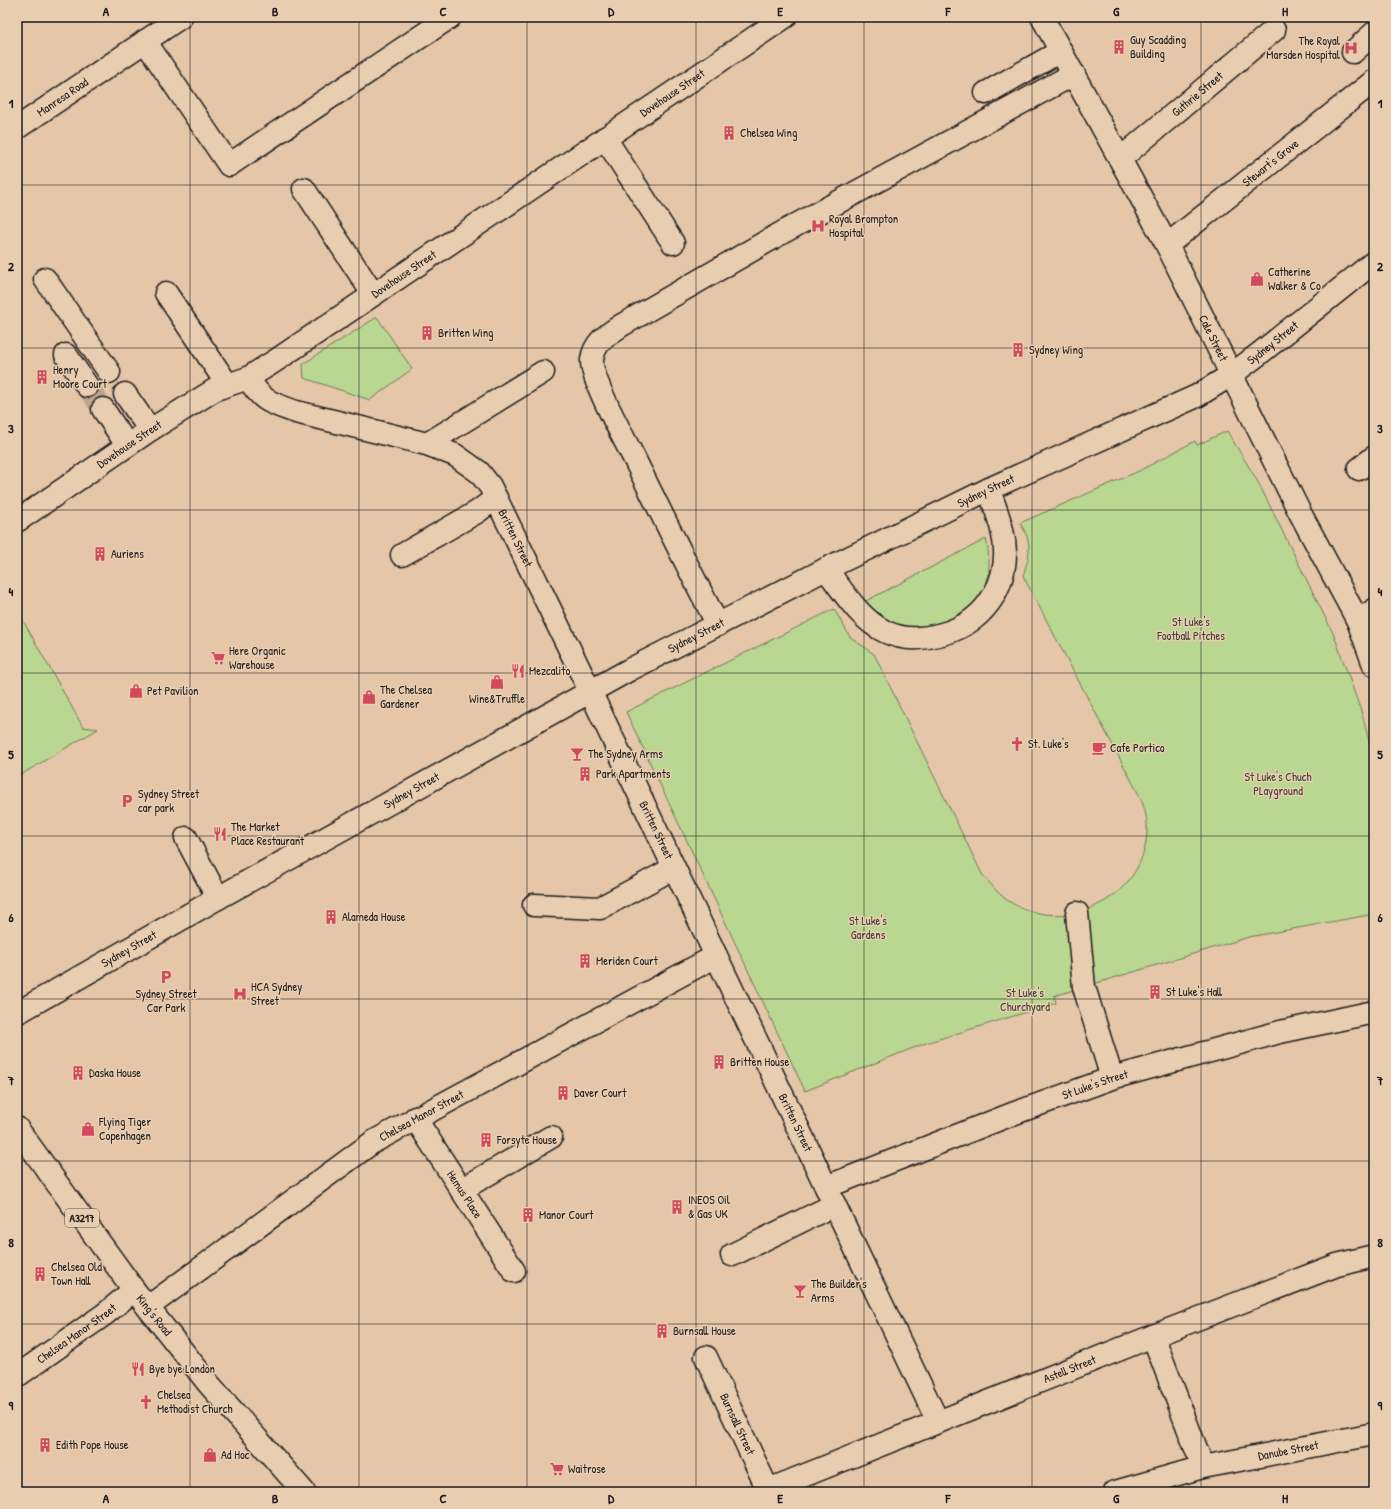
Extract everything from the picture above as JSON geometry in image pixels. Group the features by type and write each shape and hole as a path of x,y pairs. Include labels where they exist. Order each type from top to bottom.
{"street":[{"name":"Manresa Road","path":"17,128 181,17"},
{"path":"145,41 229,165 450,17"},
{"name":"Dovehouse Street","path":"17,521 150,430 226,384 248,378 275,362 373,294 785,17"},
{"name":"Cale Street","path":"1034,20 1061,51 1167,245 1298,511 1366,615 1374,664"},
{"name":"Guthrie Street","path":"1120,159 1274,30"},
{"path":"1353,52 1374,33"},
{"path":"986,93 1061,51"},
{"path":"718,625 613,417 595,375 592,361 595,348 605,336 622,325 785,231 1074,74"},
{"name":"Stewart's Grove","path":"1167,245 1374,81"},
{"path":"604,138 673,243"},
{"path":"304,189 373,294"},
{"name":"Sydney Street","path":"17,1013 218,898 590,691 826,569 989,489 1197,396 1231,375 1374,262"},
{"path":"45,279 109,372"},
{"path":"166,293 226,384"},
{"path":"66,355 87,386"},
{"path":"427,444 543,372"},
{"name":"Britten Street","path":"248,378 255,390 266,401 291,410 427,444 455,455 479,472 496,498 590,691 938,1422"},
{"path":"125,394 150,430"},
{"path":"103,409 127,445"},
{"path":"826,569 859,610 872,623 885,632 902,638 918,639 950,632 966,625 985,610 995,596 1003,573 1005,555 1002,531 989,489"},
{"path":"402,555 477,512 496,498"},
{"path":"186,838 218,898"},
{"path":"534,905 600,908 674,868"},
{"path":"1078,913 1084,988 1112,1078"},
{"name":"Chelsea Manor Street","path":"148,1307 372,1142 716,956"},
{"name":"St Luke's Street","path":"732,1255 830,1196 1015,1113 1112,1078 1280,1032 1374,1012"},
{"name":"Hemus Place","path":"415,1118 514,1272"},
{"name":"King's Road","path":"17,1128 134,1290 208,1383 304,1492"},
{"path":"461,1190 551,1137"},
{"name":"Astell Street","path":"768,1491 1153,1336 1337,1265 1374,1256"},
{"name":"Chelsea Manor Street","path":"17,1376 105,1314 134,1290"},
{"path":"1153,1336 1203,1467"},
{"name":"Burnsall Street","path":"706,1357 768,1491"},
{"name":"Danube Street","path":"1115,1492 1203,1467 1374,1434"}],"green space":[{"path":"377,317 412,369 370,400 304,378 303,364"},
{"name":"St Luke's Gardens","path":"1227,431 1258,482 1334,635 1362,714 1374,760 1374,914 1249,937 1054,996 1056,1003 926,1043 805,1091 626,712 834,609 850,637 874,654 982,874 994,888 1007,900 1030,911 1054,915 1078,912 1101,904 1120,890 1135,871 1145,849 1147,823 1146,814 1137,791 1023,576 1029,555 1029,543 1020,523 1139,471 1195,441 1197,445"},
{"path":"986,539 989,561 987,583 978,602 970,611 956,621 911,636 860,604"},
{"path":"17,610 83,727 98,729 17,777"}],"tunnel":[{"path":"87,386 103,409"}],"place":[{"name":"Guy Scadding Building","path":"1119,47"},
{"name":"The Royal Marsden Hospital","path":"1351,48"},
{"name":"Chelsea Wing","path":"729,133"},
{"name":"Royal Brompton Hospital","path":"818,226"},
{"name":"Catherine Walker & Co","path":"1257,279"},
{"name":"Britten Wing","path":"427,333"},
{"name":"Sydney Wing","path":"1018,350"},
{"name":"Henry Moore Court","path":"42,377"},
{"name":"Auriens","path":"100,554"},
{"name":"Here Organic Warehouse","path":"218,658"},
{"name":"Mezcalito","path":"518,671"},
{"name":"Wine&Truffle","path":"497,682"},
{"name":"Pet Pavilion","path":"136,691"},
{"name":"The Chelsea Gardener","path":"369,697"},
{"name":"St. Luke's","path":"1017,744"},
{"name":"Cafe Portico","path":"1099,748"},
{"name":"The Sydney Arms","path":"577,754"},
{"name":"Park Apartments","path":"585,774"},
{"name":"Sydney Street car park","path":"127,801"},
{"name":"The Market Place Restaurant","path":"220,834"},
{"name":"Alameda House","path":"331,917"},
{"name":"Meriden Court","path":"585,961"},
{"name":"Sydney Street Car Park","path":"166,977"},
{"name":"St Luke's Hall","path":"1155,992"},
{"name":"HCA Sydney Street","path":"240,994"},
{"name":"Britten House","path":"719,1062"},
{"name":"Daska House","path":"78,1073"},
{"name":"Daver Court","path":"563,1093"},
{"name":"Flying Tiger Copenhagen","path":"88,1129"},
{"name":"Forsyte House","path":"486,1140"},
{"name":"INEOS Oil & Gas UK","path":"677,1207"},
{"name":"Manor Court","path":"528,1215"},
{"name":"Chelsea Old Town Hall","path":"40,1274"},
{"name":"The Builder's Arms","path":"800,1291"},
{"name":"Burnsall House","path":"662,1331"},
{"name":"Bye bye London","path":"138,1369"},
{"name":"Chelsea Methodist Church","path":"146,1402"},
{"name":"Edith Pope House","path":"45,1445"},
{"name":"Ad Hoc","path":"210,1455"},
{"name":"Waitrose","path":"557,1469"}],"park label":[{"name":"St Luke's Football Pitches","path":"1191,629"},
{"name":"St Luke's Chuch PLayground","path":"1278,784"},
{"name":"St Luke's Churchyard","path":"1025,1000"}]}
